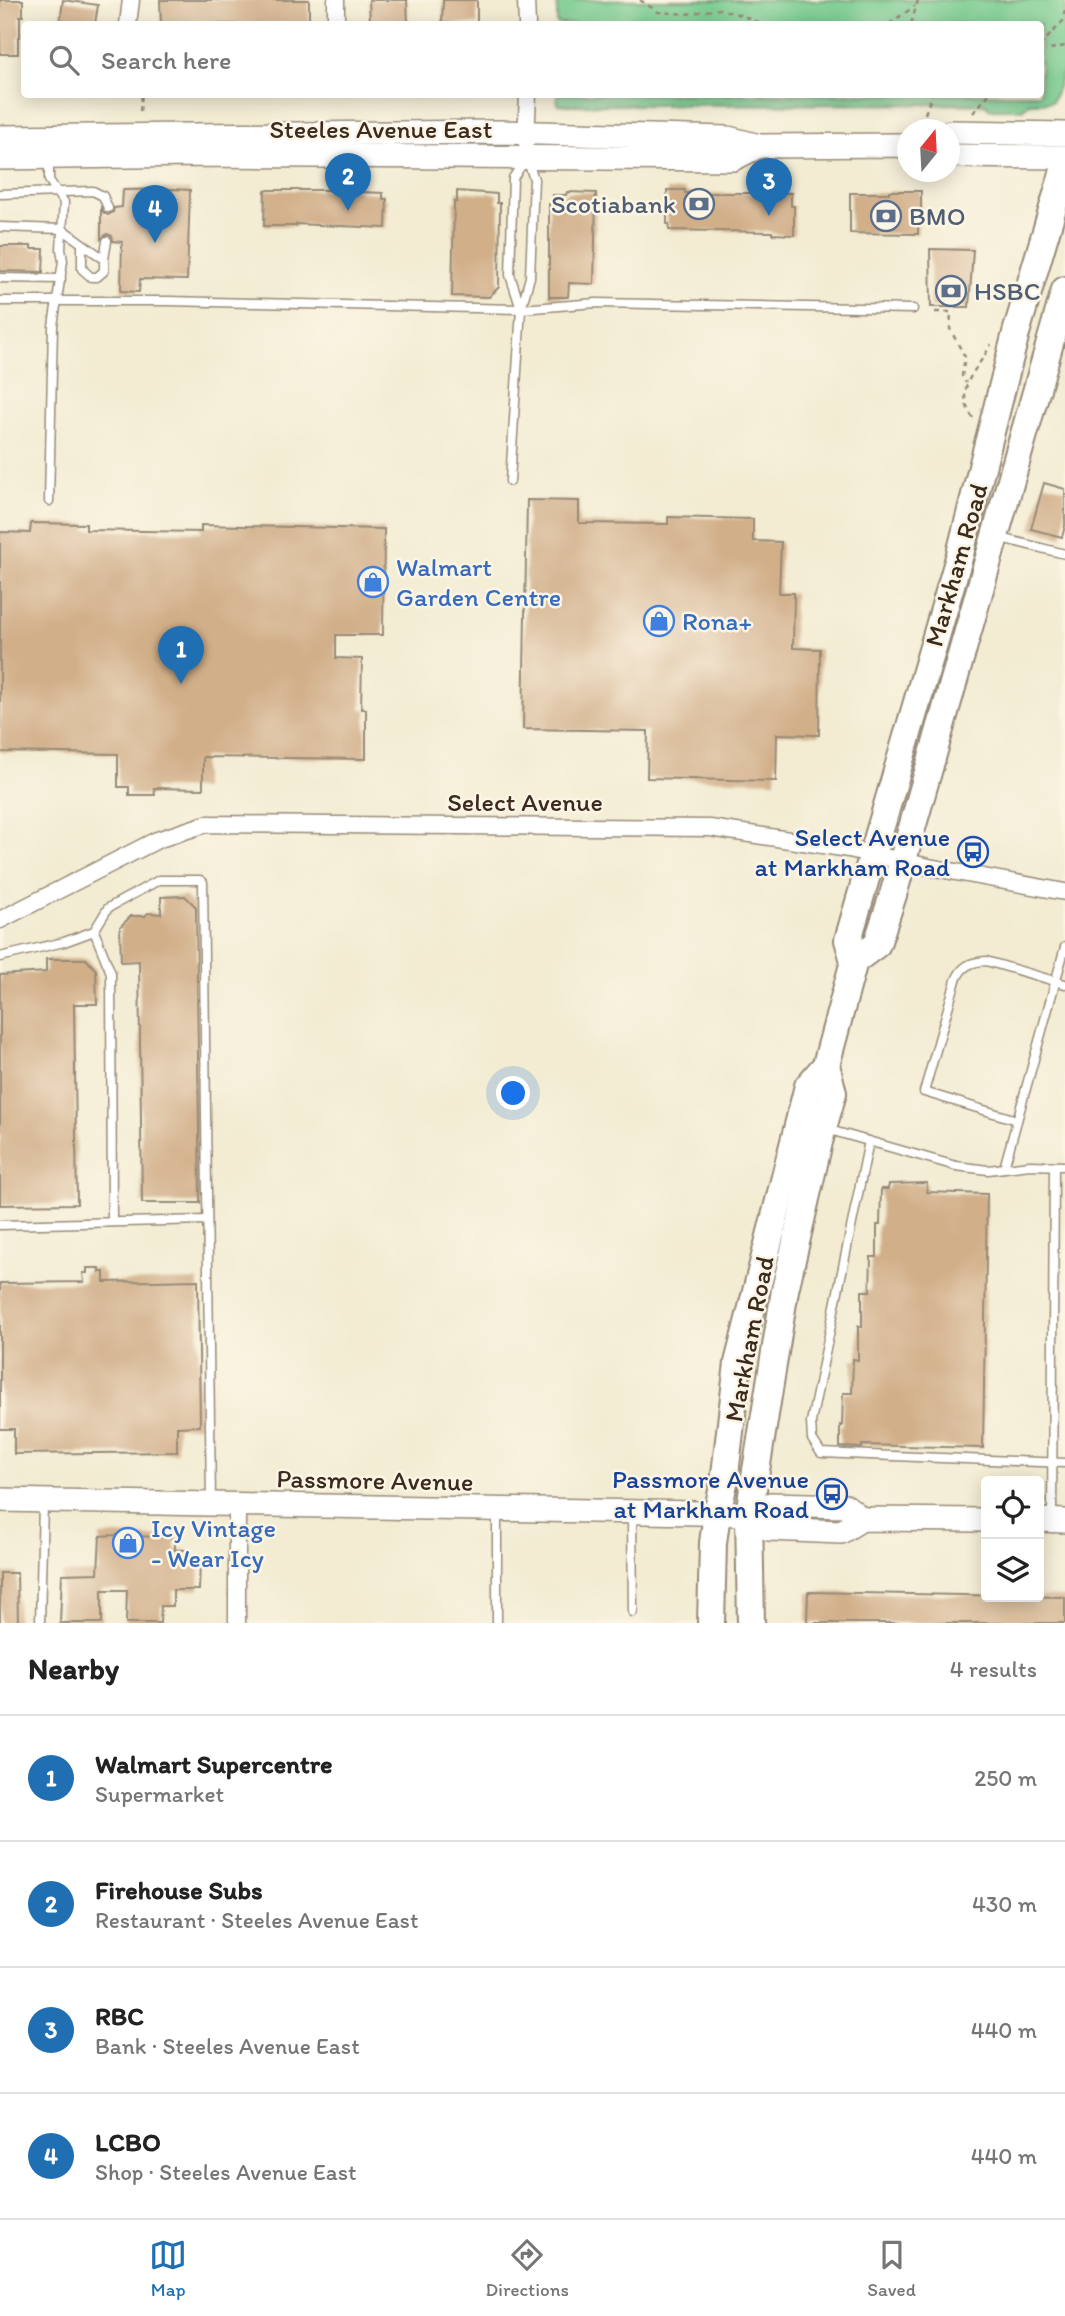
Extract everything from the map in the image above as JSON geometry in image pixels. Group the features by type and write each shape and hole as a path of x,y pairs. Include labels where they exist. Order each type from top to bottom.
{"main road":[{"path":"960,132 1065,134"},
{"name":"Steeles Avenue East","path":"0,136 526,133 728,138 759,146 897,145"},
{"name":"Steeles Avenue East","path":"0,158 192,155 733,159 759,146"},
{"path":"960,156 1065,157"},
{"name":"Markham Road","path":"711,1623 713,1543 724,1483 738,1363 808,1086 826,1065 854,961 848,940 974,501 1016,333 1065,167"},
{"name":"Markham Road","path":"854,961 877,944 1065,290"},
{"name":"Markham Road","path":"751,1623 749,1514 785,1290 833,1093 826,1065"},
{"name":"Passmore Avenue","path":"0,1500 749,1514 771,1504 846,1506 862,1519 981,1520"}],"street":[{"path":"128,21 131,0"},
{"path":"336,0 336,21"},
{"path":"527,0 527,21"},
{"path":"526,158 528,98"},
{"name":"Select Avenue","path":"0,920 157,840 206,824 710,828 874,854 1065,892"},
{"path":"237,1506 237,1623"}],"lane":[{"path":"49,501 52,326 61,279 64,202 49,180 50,158"},
{"path":"521,309 510,275 513,178 526,158"},
{"path":"510,481 521,309 530,277 534,179 526,158"},
{"path":"0,194 10,198 43,198 86,191 99,193 108,208"},
{"path":"6,225 42,224 62,229 104,259"},
{"path":"82,245 82,269 91,277 97,277 104,271 107,241"},
{"path":"0,278 61,279"},
{"path":"0,300 521,309 596,303 913,309"},
{"path":"995,536 1065,554"},
{"path":"0,957 64,942 94,931 108,908 159,880 203,882 211,1505"},
{"path":"94,931 111,973 112,1222"},
{"path":"1004,1168 1065,947"},
{"path":"1017,1120 924,1091 961,970 972,962 986,961 1065,984"},
{"path":"823,1128 956,1166 988,1170 1065,1166"},
{"path":"869,1141 811,1422 812,1439 821,1452 1065,1463"},
{"path":"1052,1521 1054,1166"},
{"path":"0,1225 207,1220"},
{"path":"1053,1321 1065,1322"},
{"path":"40,1623 43,1500"},
{"path":"497,1510 497,1623"},
{"path":"632,1512 633,1612"}],"path":[{"path":"640,0 659,12 687,14 719,9 755,21"},
{"path":"912,21 918,0"},
{"path":"893,21 915,6"},
{"path":"1044,43 1063,21 1065,8"},
{"path":"1051,49 1065,46"},
{"path":"140,111 142,98"},
{"path":"925,114 931,98"},
{"path":"972,114 986,98"},
{"path":"935,312 951,312 950,329 965,357 962,376 966,383"},
{"path":"976,420 967,409 964,394 966,383 984,360 993,340"}],"green space":[{"path":"557,0 1065,0 1065,68 1052,102 1029,103 1022,109 989,109 986,104 558,105 557,98 1044,98 1044,21 557,21"}],"building":[{"path":"0,0 23,0 18,54 0,54"},
{"path":"63,0 98,5 95,21 60,21"},
{"path":"160,0 309,0 309,21 161,21"},
{"path":"369,0 407,0 408,21 370,21"},
{"path":"443,0 477,0 477,21 442,21"},
{"path":"123,190 190,190 187,280 140,279 139,292 121,291 122,242 113,241 112,236 107,234 101,239 101,208 108,215 114,208 122,207"},
{"path":"360,190 383,193 383,199 387,199 386,228 296,224 264,226 265,191"},
{"path":"667,190 685,190 685,193 791,193 794,235 772,232 669,230"},
{"path":"457,191 497,194 497,203 500,203 499,287 489,297 452,296 454,202 457,202"},
{"name":"BMO","path":"921,191 921,223 918,223 918,234 850,233 850,193"},
{"path":"567,192 596,193 594,284 569,283 568,297 549,297 549,204 552,204 553,195 566,195"},
{"path":"0,246 31,246 31,249 44,249 43,272 0,271"},
{"name":"HSBC","path":"930,249 973,250 969,307 931,307"},
{"path":"1044,483 1065,489 1065,526 1062,537 1031,529"},
{"name":"Rona+","path":"527,500 579,501 579,523 668,524 668,517 753,519 753,541 781,542 779,593 794,593 793,648 820,649 819,735 777,734 776,781 647,778 648,731 523,729"},
{"path":"31,523 86,524 86,530 201,532 201,525 384,529 383,635 336,635 336,658 362,659 361,709 366,709 366,759 203,757 203,789 154,788 155,795 129,795 129,787 118,787 118,754 0,752 0,532 30,533"},
{"path":"185,896 196,907 200,1203 142,1203 139,961 121,962 120,927 131,916 161,914 161,897"},
{"path":"46,959 86,959 96,970 97,1004 74,1004 77,1204 0,1205 0,975 46,972"},
{"path":"927,1183 927,1192 987,1194 983,1448 862,1445 862,1448 840,1447 843,1393 852,1393 853,1359 858,1360 862,1291 870,1291 871,1257 877,1257 881,1189 888,1189 889,1184"},
{"path":"87,1268 100,1268 100,1272 104,1272 104,1282 198,1280 200,1426 177,1427 177,1452 14,1454 14,1429 0,1429 0,1283 84,1282 83,1273 87,1273"},
{"path":"100,1536 175,1538 175,1550 187,1550 187,1563 200,1563 199,1590 173,1590 173,1606 161,1606 160,1623 126,1623 127,1590 102,1590 102,1623 60,1623 62,1574 98,1573"},
{"path":"0,1573 17,1573 18,1623 0,1623"},
{"path":"808,1592 981,1595 981,1602 1044,1602 1044,1597 1065,1597 1065,1623 807,1623"}],"place":[{"name":"Scotiabank","path":"699,204"},
{"name":"Firehouse Subs","path":"348,211"},
{"name":"RBC","path":"769,216"},
{"name":"BMO","path":"886,216"},
{"name":"LCBO","path":"155,243"},
{"name":"HSBC","path":"951,291"},
{"name":"Walmart Garden Centre","path":"373,582"},
{"name":"Rona+","path":"659,621"},
{"name":"Walmart Supercentre","path":"181,684"},
{"name":"Select Avenue at Markham Road","path":"973,852"},
{"name":"Passmore Avenue at Markham Road","path":"832,1494"},
{"name":"Icy Vintage - Wear Icy","path":"128,1543"}]}
